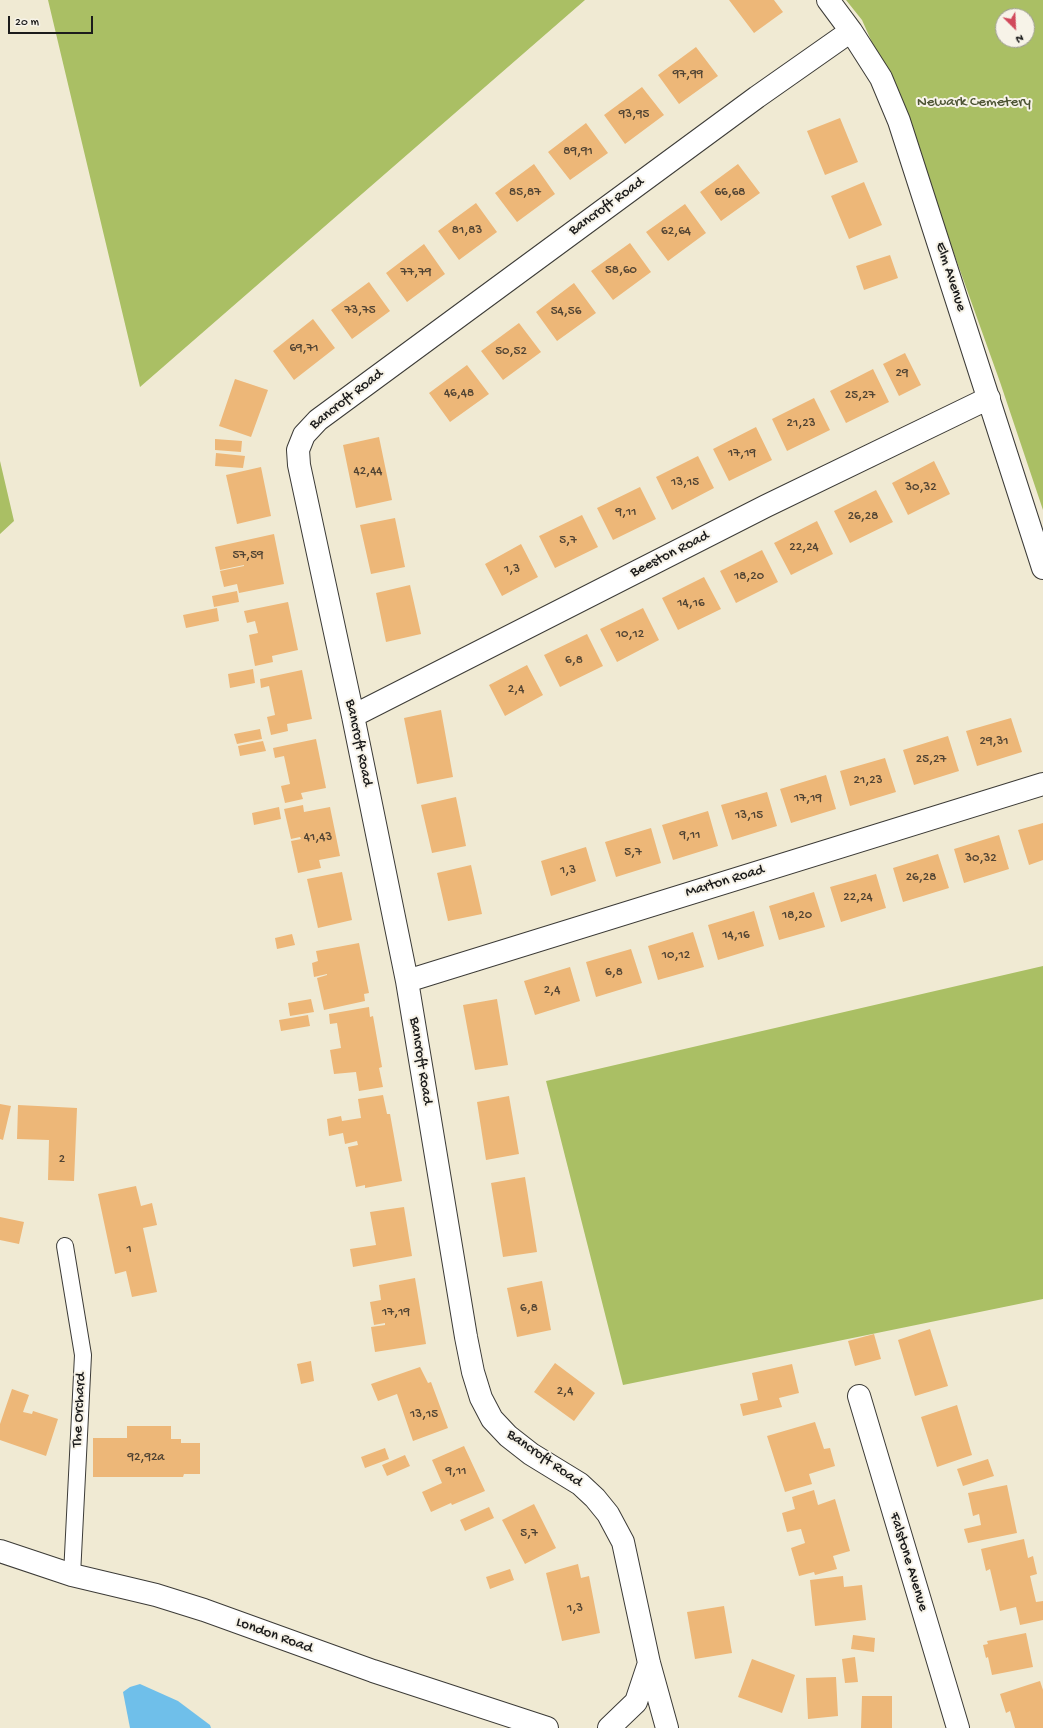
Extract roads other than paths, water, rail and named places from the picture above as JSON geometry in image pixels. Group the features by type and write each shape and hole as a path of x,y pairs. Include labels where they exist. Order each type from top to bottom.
{"street":[{"name":"Elm Avenue","path":"828,0 851,31 881,78 899,121 990,398 1043,568"},
{"name":"Bancroft Road","path":"667,1728 649,1663 623,1542 608,1514 595,1498 580,1484 531,1454 508,1436 492,1419 481,1398 466,1337 406,981 353,716 299,464 298,450 304,435 310,427 330,410 757,97 851,31"},
{"name":"Beeston Road","path":"353,716 766,506 990,398"},
{"name":"Marton Road","path":"406,981 1043,784"},
{"name":"Falstone Avenue","path":"859,1396 958,1728"},
{"name":"London Road","path":"0,1551 72,1575 156,1595 204,1610 373,1671 547,1728"},
{"path":"609,1728 636,1702 649,1663"}],"lane":[{"name":"The Orchard","path":"65,1246 83,1355 72,1575"}],"water":[{"path":"140,1684 178,1701 210,1725 211,1728 130,1728 123,1692 130,1687"}],"park label":[{"name":"Newark Cemetery","path":"974,103"}]}
